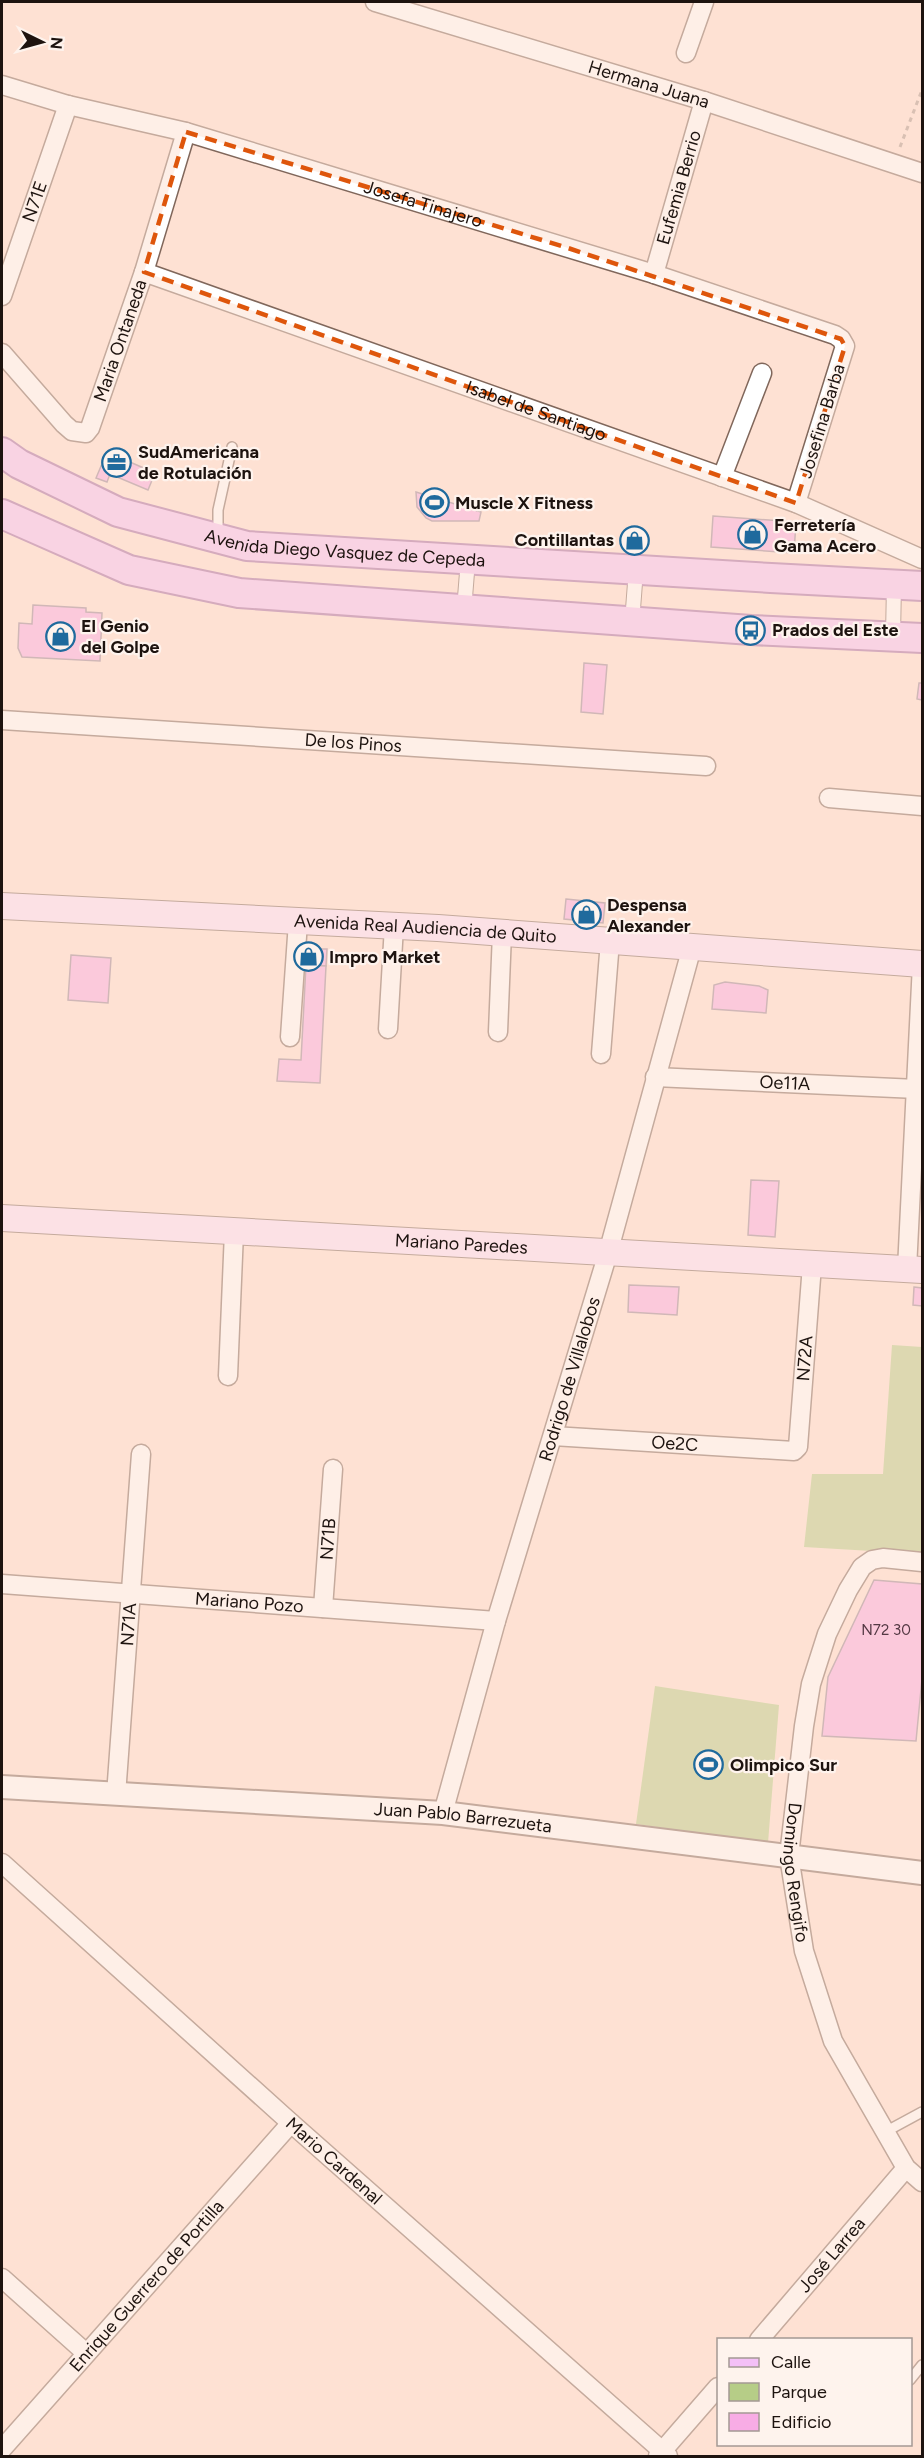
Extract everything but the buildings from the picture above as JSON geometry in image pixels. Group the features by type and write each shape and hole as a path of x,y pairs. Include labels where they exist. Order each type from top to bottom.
{"main road":[{"name":"Avenida Diego Vasquez de Cepeda","path":"2,452 19,464 118,512 247,546 922,586"},
{"path":"2,514 129,570 239,593 632,622 922,638"},
{"name":"Avenida Real Audiencia de Quito","path":"2,906 394,926 922,964"},
{"name":"Mariano Paredes","path":"2,1218 915,1269"}],"street":[{"name":"Hermana Juana","path":"379,2 704,101 922,173"},
{"path":"686,53 704,2"},
{"name":"Josefa Tinajero","path":"2,85 68,105 186,132 654,274 841,339"},
{"name":"Eufemia Berrio","path":"654,274 704,101"},
{"name":"N71E","path":"2,296 68,105"},
{"name":"Maria Ontaneda","path":"2,353 72,431 86,432 90,428 144,272 186,132"},
{"name":"Isabel de Santiago","path":"144,272 796,503 922,559"},
{"name":"Josefina Barba","path":"796,503 845,346 841,339"},
{"path":"722,477 762,373"},
{"path":"464,610 468,560"},
{"path":"632,622 636,570"},
{"path":"893,636 894,584"},
{"name":"De los Pinos","path":"2,720 706,766"},
{"path":"829,798 922,806"},
{"path":"290,1037 298,921"},
{"path":"388,1029 394,926"},
{"path":"498,1032 501,933"},
{"path":"601,1054 610,940"},
{"name":"Rodrigo de Villalobos","path":"443,1813 496,1621 608,1253 692,946"},
{"path":"915,1269 917,1089 922,964"},
{"name":"Oe11A","path":"655,1077 917,1089"},
{"path":"228,1376 234,1232"},
{"name":"N72A","path":"794,1451 798,1447 812,1265"},
{"name":"Oe2C","path":"553,1436 794,1451"},
{"name":"N71A","path":"116,1795 141,1454"},
{"name":"N71B","path":"323,1608 333,1469"},
{"name":"Domingo Rengifo","path":"922,1562 883,1558 872,1560 862,1566 827,1634 811,1684 789,1856 804,1951 833,2041 906,2168 922,2182"},
{"name":"Mariano Pozo","path":"2,1584 496,1621"},
{"name":"Juan Pablo Barrezueta","path":"2,1787 443,1813 922,1873"},
{"name":"Mario Cardenal","path":"2,1863 663,2455"},
{"name":"Enrique Guerrero de Portilla","path":"2,2449 291,2123"},
{"name":"José Larrea","path":"761,2338 906,2168"},
{"path":"2,2278 86,2353"},
{"path":"663,2455 717,2388"}],"lane":[{"path":"218,538 218,510 232,447"},
{"path":"885,2132 922,2112"},
{"path":"912,2377 922,2365"}],"path":[{"path":"894,163 922,90"}],"highlighted area":[{"path":"186,132 565,247 841,339 845,346 796,503 144,272"}],"green space":[{"path":"892,1345 922,1347 922,1554 804,1547 812,1474 883,1474"},
{"name":"Olimpico Sur","path":"655,1686 779,1705 768,1843 636,1824"}],"place":[{"name":"SudAmericana de Rotulación","path":"117,462"},
{"name":"Muscle X Fitness","path":"434,503"},
{"name":"Ferretería Gama Acero","path":"753,535"},
{"name":"Contillantas","path":"635,540"},
{"name":"Prados del Este","path":"751,630"},
{"name":"El Genio del Golpe","path":"60,636"},
{"name":"Despensa Alexander","path":"586,915"},
{"name":"Impro Market","path":"308,957"},
{"name":"Olimpico Sur","path":"709,1765"}]}
